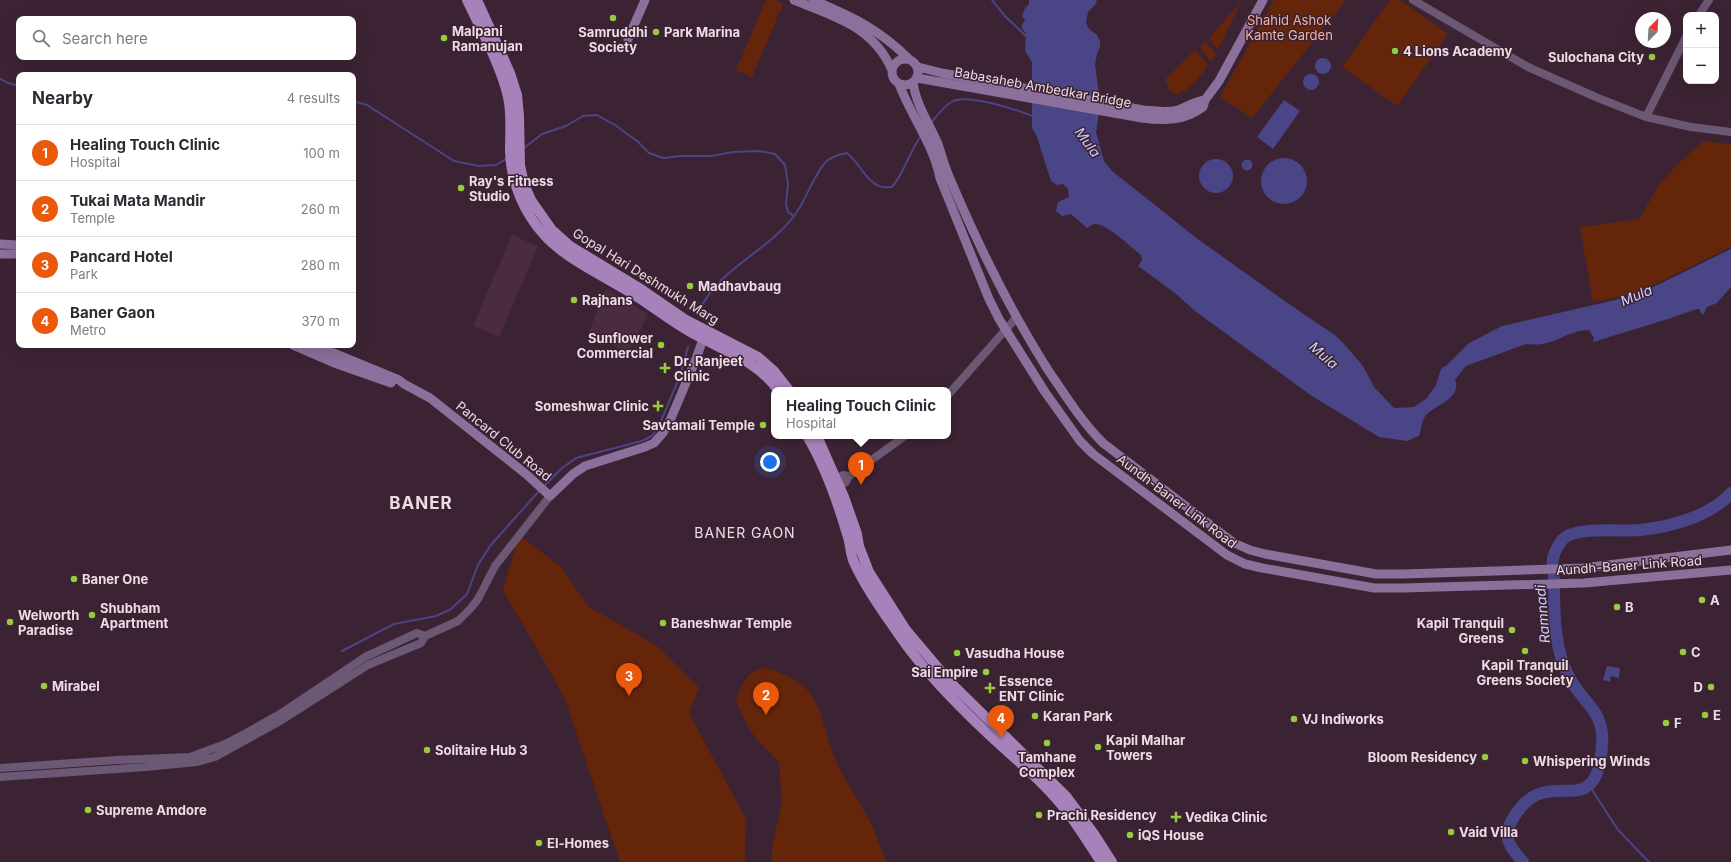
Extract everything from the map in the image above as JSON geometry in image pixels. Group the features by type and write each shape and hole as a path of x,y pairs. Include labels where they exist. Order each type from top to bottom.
{"main road":[{"name":"Gopal Hari Deshmukh Marg","path":"467,0 502,76 508,97 515,148"},
{"name":"Gopal Hari Deshmukh Marg","path":"477,0 510,73 515,90 519,116 515,148 516,187 524,204 539,228 564,253 703,339 749,362 759,369 775,387"},
{"path":"628,39 645,0"},
{"path":"794,0 840,19 865,33 876,44 887,59 894,78 920,118 934,144"},
{"path":"813,0 864,23 890,41 918,67 940,77"},
{"name":"Babasaheb Ambedkar Bridge","path":"940,77 1142,114 1162,120 1180,118 1198,111 1203,107 1205,100 1219,80 1263,0"},
{"path":"892,70 896,62 904,58 908,58"},
{"path":"918,67 915,80 915,94 920,118"},
{"path":"899,84 908,85 915,80 940,77"},
{"name":"Aundh-Baner Link Road","path":"934,144 940,178 989,299 1045,392 1080,441 1093,454 1227,555 1245,564 1262,568 1374,588 1584,583 1731,570"},
{"name":"Aundh-Baner Link Road","path":"934,144 1016,318 1057,383 1091,431 1117,454 1234,543 1250,550 1376,574 1583,568 1731,550"},
{"name":"Gopal Hari Deshmukh Marg","path":"515,166 531,200 546,223 560,238 686,320 753,354 765,362 787,387"},
{"path":"0,244 16,245"},
{"path":"0,254 16,254"},
{"name":"Pancard Club Road","path":"321,348 398,380 430,398 496,450 549,495 573,474 585,466 654,443 662,434 668,423 696,359 703,339"},
{"name":"Pancard Club Road","path":"300,348 337,364 396,385 404,384"},
{"path":"809,439 834,484 855,527 859,546 869,572 906,630 950,682 1062,792 1094,834 1112,862"},
{"path":"818,439 834,484 854,563 899,635 919,661 952,698 985,732 1041,783 1059,802 1083,834 1101,862"},
{"path":"1245,564 1250,550"}],"street":[{"path":"1413,0 1528,67 1598,98 1646,117 1691,127 1731,132"},
{"path":"1701,12 1709,0"},
{"path":"1646,117 1683,43"},
{"path":"951,392 1016,318"},
{"path":"834,484 843,476 849,476 902,439"},
{"path":"0,777 146,767 197,762 215,757 282,720 368,665 421,642 425,636 458,621 478,599 495,566 549,495"},
{"path":"0,768 190,756 225,744 280,714 365,657 417,633 425,636"}],"shaded area":[{"path":"512,235 538,246 499,337 473,326"},
{"path":"606,289 648,314 629,352 588,334"}],"green space":[{"path":"766,0 774,0 783,4 752,77 736,70"},
{"name":"Shahid Ashok Kamte Garden","path":"1274,0 1346,0 1252,118 1220,97"},
{"name":"4 Lions Academy","path":"1390,0 1400,0 1448,34 1397,106 1342,67"},
{"path":"1241,2 1218,49 1209,38"},
{"path":"1205,41 1216,54 1211,62 1200,48"},
{"path":"1195,50 1208,65 1198,79 1186,90 1176,94 1170,91 1165,80"},
{"path":"1703,141 1731,144 1731,247 1637,293 1593,302 1580,227 1639,219 1659,185 1679,163"},
{"path":"519,535 560,566 589,607 657,646 699,688 689,713 746,819 745,862 620,862 567,704 551,673 503,590"},
{"path":"762,668 781,673 793,679 804,687 813,697 835,759 869,820 887,862 772,862 772,847 782,803 779,762 759,742 748,727 736,701 739,690 748,676 752,672"}],"water":[{"name":"Mula","path":"1029,0 1097,0 1095,5 1088,12 1086,22 1088,28 1097,35 1100,41 1100,47 1095,65 1099,94 1099,113 1096,132 1104,161 1112,171 1199,240 1336,336 1363,366 1374,387 1394,408 1414,407 1427,398 1436,385 1441,369 1469,343 1502,326 1637,295 1731,249 1731,287 1717,303 1707,307 1703,315 1699,309 1697,309 1593,342 1594,338 1589,330 1581,331 1544,344 1526,344 1466,366 1455,380 1455,392 1452,396 1426,415 1419,436 1407,441 1379,437 1312,396 1195,311 1175,293 1138,266 1142,260 1141,255 1113,232 1101,225 1096,224 1087,228 1071,214 1062,216 1056,211 1058,202 1069,197 1068,189 1063,184 1057,185 1051,181 1037,137 1032,128 1032,62 1025,51 1026,34 1021,27 1025,20 1022,16 1025,8 1029,4"},
{"path":"1323,58 1329,60 1331,66 1329,72 1323,74 1317,72 1315,66 1317,60"},
{"path":"1311,74 1317,76 1319,82 1317,88 1311,90 1305,88 1303,82 1305,76"},
{"path":"1284,100 1300,111 1273,149 1257,137"},
{"path":"1279,158 1289,158 1297,162 1303,168 1307,176 1307,186 1303,194 1297,200 1289,204 1279,204 1271,200 1265,194 1261,186 1261,176 1265,168 1271,162"},
{"path":"1216,159 1228,164 1233,176 1228,188 1216,193 1204,188 1199,176 1204,164"},
{"path":"1247,159 1251,161 1253,165 1251,169 1247,171 1243,169 1241,165 1243,161"},
{"path":"1607,666 1620,668 1619,678 1611,676 1610,682 1603,680"}],"waterway":[{"path":"992,0 1005,16 1027,37"},
{"path":"0,79 16,85"},
{"path":"931,123 947,105 960,99 994,104 1035,117"},
{"path":"356,102 367,105 454,161 479,166 496,165 506,159"},
{"path":"524,148 542,134 566,126 583,116 597,115 615,125 637,141 649,153 663,158 681,156 711,156 733,152 759,151 775,154 785,165 788,184 786,204 788,212 794,216"},
{"path":"698,313 707,297 730,272 783,229 798,210 821,168 829,159 847,153 870,180 882,187 892,187 921,136"},
{"path":"543,487 562,468 576,458 642,441 652,436 658,428 680,376 688,347"},
{"path":"342,651 394,624 436,616 451,609 467,594 478,565 490,546 540,490"},
{"name":"Ramnadi","path":"1523,862 1512,848 1508,838 1509,827 1516,813 1525,802 1536,795 1549,791 1574,791 1585,788 1589,785 1596,775 1602,746 1601,726 1598,718 1572,682 1566,671 1558,647 1554,608 1553,564 1553,558 1558,546 1563,539 1578,532 1600,530 1640,530 1677,523 1713,508 1731,493"},
{"path":"1589,785 1618,830 1649,862"}],"place":[{"name":"Samruddhi Society","path":"613,18"},
{"name":"Park Marina","path":"656,32"},
{"name":"Malpani Ramanujan","path":"444,38"},
{"name":"4 Lions Academy","path":"1395,51"},
{"name":"Sulochana City","path":"1652,57"},
{"name":"Ray's Fitness Studio","path":"461,188"},
{"name":"Madhavbaug","path":"690,286"},
{"name":"Rajhans","path":"574,300"},
{"name":"Sunflower Commercial","path":"661,345"},
{"name":"Dr. Ranjeet Clinic","path":"665,368"},
{"name":"Someshwar Clinic","path":"658,406"},
{"name":"Savtamali Temple","path":"763,425"},
{"name":"Healing Touch Clinic","path":"861,485"},
{"name":"Baner One","path":"74,579"},
{"name":"A","path":"1702,600"},
{"name":"B","path":"1617,607"},
{"name":"Shubham Apartment","path":"92,615"},
{"name":"Welworth Paradise","path":"10,622"},
{"name":"Baneshwar Temple","path":"663,623"},
{"name":"Kapil Tranquil Greens","path":"1512,630"},
{"name":"Kapil Tranquil Greens Society","path":"1525,651"},
{"name":"C","path":"1683,652"},
{"name":"Vasudha House","path":"957,653"},
{"name":"Sai Empire","path":"986,672"},
{"name":"Mirabel","path":"44,686"},
{"name":"D","path":"1711,687"},
{"name":"Essence ENT Clinic","path":"990,688"},
{"name":"Pancard Hotel","path":"629,696"},
{"name":"Tukai Mata Mandir","path":"766,715"},
{"name":"E","path":"1705,715"},
{"name":"Karan Park","path":"1035,716"},
{"name":"VJ Indiworks","path":"1294,719"},
{"name":"F","path":"1666,723"},
{"name":"Baner Gaon","path":"1001,738"},
{"name":"Tamhane Complex","path":"1047,743"},
{"name":"Kapil Malhar Towers","path":"1098,747"},
{"name":"Solitaire Hub 3","path":"427,750"},
{"name":"Bloom Residency","path":"1485,757"},
{"name":"Whispering Winds","path":"1525,761"},
{"name":"Supreme Amdore","path":"88,810"},
{"name":"Prachi Residency","path":"1039,815"},
{"name":"Vedika Clinic","path":"1176,817"},
{"name":"Vaid Villa","path":"1451,832"},
{"name":"iQS House","path":"1130,835"},
{"name":"El-Homes","path":"539,843"}],"district":[{"name":"BANER","path":"421,503"},
{"name":"BANER GAON","path":"745,532"}]}
